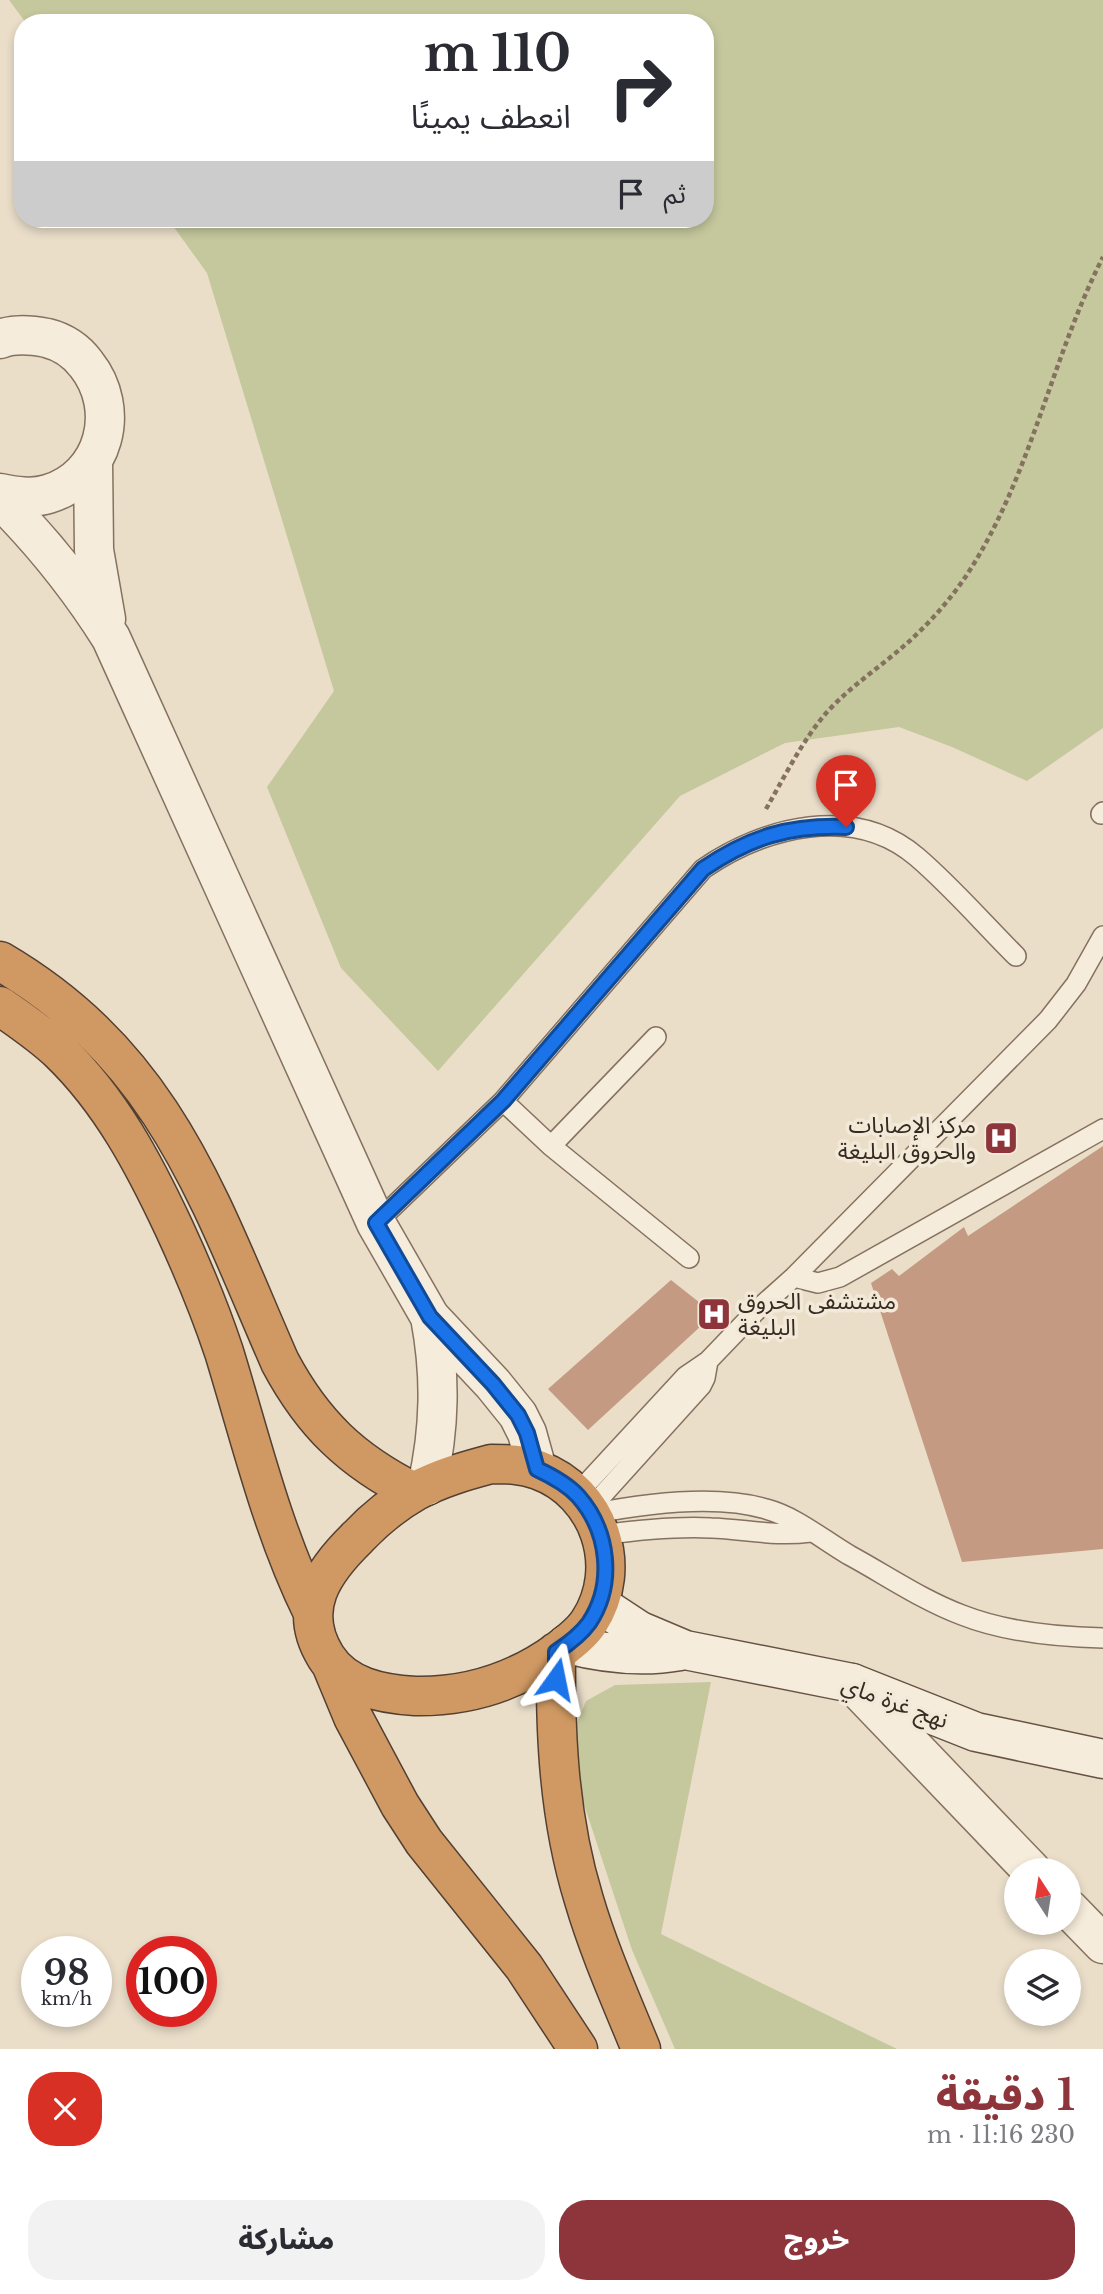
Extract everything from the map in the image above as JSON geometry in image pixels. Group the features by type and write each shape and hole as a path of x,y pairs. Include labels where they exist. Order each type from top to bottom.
{"highway":[{"path":"0,961 27,977 101,1037 161,1111 191,1163 295,1391 335,1440 360,1461 386,1478 421,1489"},
{"path":"0,1006 59,1051 82,1076 116,1118 154,1184 205,1300 223,1349 279,1534 313,1613"},
{"path":"331,1664 360,1686 406,1695 464,1693 519,1675 562,1648 588,1624 599,1604 605,1581 606,1557 590,1513 559,1480 537,1469 515,1464 491,1464 465,1471 421,1489 370,1524 333,1563 323,1578 313,1613 321,1648 331,1664 353,1717 379,1768 418,1833 524,1967 578,2049"},
{"path":"562,1648 558,1763 572,1854 596,1939 641,2049"}],"street":[{"path":"0,339 31,334 57,341 79,356 97,378 106,405 104,434 93,461 73,482 47,494 19,497 0,493"},
{"path":"93,461 94,550 111,638"},
{"path":"0,499 57,560 111,638 376,1223 430,1317 518,1415 527,1433 537,1469"},
{"path":"421,1489 438,1430 435,1344 430,1317"},
{"name":"نهج غرة ماي","path":"599,1604 640,1631 685,1650 852,1684 976,1732 1103,1759"},
{"name":"نهج غرة ماي","path":"562,1648 633,1656 685,1650"},
{"path":"852,1684 1019,1858"},
{"path":"1082,1922 1103,1944"}],"lane":[{"path":"376,1223 503,1101 703,869 746,843 794,829 820,826 871,831 892,840 916,856 1016,956"},
{"path":"1103,936 1076,984 1048,1020 708,1361 708,1370 701,1386 590,1513 637,1530 695,1528 741,1529 776,1534 810,1532 962,1616 1011,1628 1103,1638"},
{"path":"551,1146 656,1038"},
{"path":"503,1101 551,1146 689,1258"},
{"path":"794,1277 818,1283 840,1277 1103,1129"}],"path":[{"path":"746,843 807,739 829,710 907,644 939,610 966,576 988,540 1007,502 1079,312 1103,257"}],"green space":[{"path":"9,0 1103,0 1103,728 1027,781 952,747 899,727 785,743 680,796 438,1071 341,968 267,787 334,691 207,273 174,228 714,228 714,14 19,14"},
{"path":"711,1682 661,1934 897,2049 675,2049 632,1950 572,1768 574,1730 586,1701 615,1685"}],"building":[{"name":"مركز الإصابات والحروق البليغة","path":"1103,1146 1103,1549 962,1562 871,1283 892,1269 899,1276 964,1227 968,1236"},
{"path":"671,1280 714,1314 588,1430 548,1389"}],"place":[{"name":"مركز الإصابات والحروق البليغة","path":"1001,1138"},
{"name":"مشتشفى الحروق البليغة","path":"714,1314"}],"route":[{"path":"556,1679 556,1652 588,1624 599,1604 605,1581 606,1557 601,1535 592,1514 577,1494 559,1480 537,1469 532,1447 518,1415 493,1384 430,1317 376,1223 503,1101 703,869 723,855 769,834 820,826 846,827"}]}
